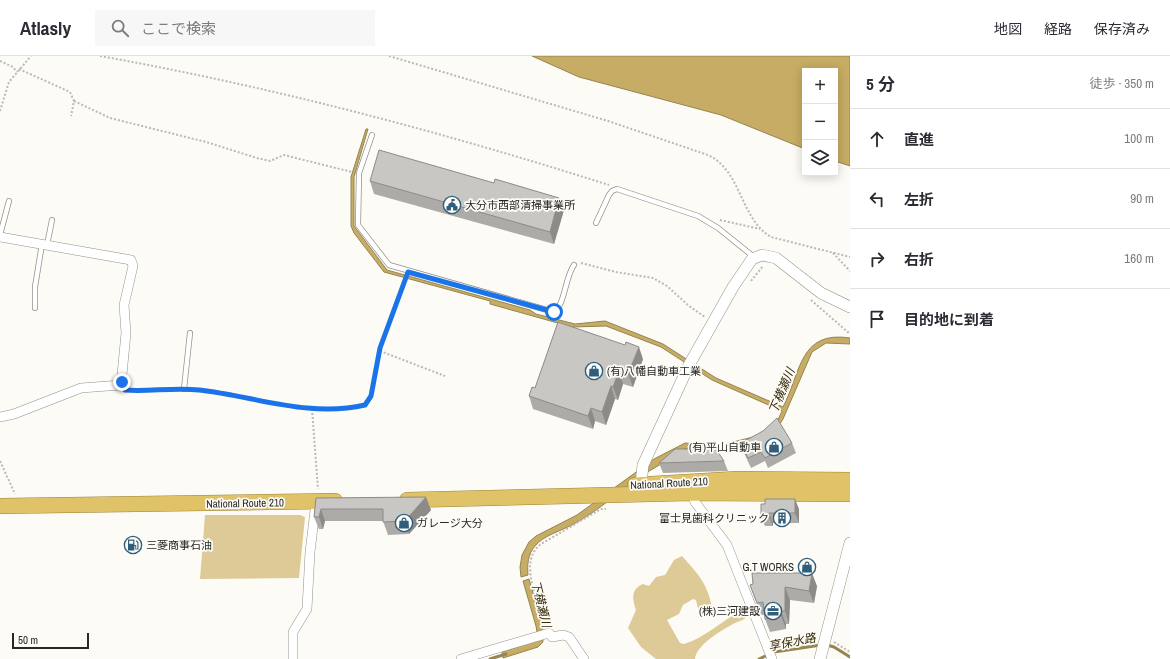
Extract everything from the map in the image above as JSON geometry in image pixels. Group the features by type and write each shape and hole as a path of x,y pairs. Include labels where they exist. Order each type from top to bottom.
{"highway":[{"name":"National Route 210","path":"489,499 641,484 737,479 850,480"},
{"name":"National Route 210","path":"394,500 489,499 692,493 850,494"},
{"name":"National Route 210","path":"0,506 347,501"}],"street":[{"path":"0,236 132,262 133,266 124,305 126,333 121,385 81,388 10,416 0,417"},
{"path":"641,484 641,472 689,365 733,287 748,263 754,257 762,255 776,258 821,293 850,307"},
{"path":"692,493 695,502 727,545 771,653"},
{"path":"293,659 293,632 307,609 310,541 316,502"},
{"path":"820,659 850,543"},
{"path":"461,659 534,636 547,634 552,637 569,637 584,659"}],"lane":[{"path":"372,135 359,173 359,227 389,265 408,272 554,312 559,306 570,271 574,265"},
{"path":"596,223 609,194 617,189 698,216 718,228 754,257"},
{"path":"0,236 9,201"},
{"path":"35,308 35,287 52,220"},
{"path":"184,389 190,333"}],"path":[{"path":"0,111 6,90 18,71 31,56"},
{"path":"100,56 195,74 296,96 532,161 615,187"},
{"path":"389,56 608,121 708,155 723,164 736,184 760,229"},
{"path":"0,60 18,71 68,90 72,94 74,101 71,116"},
{"path":"74,101 110,118 206,142 264,160 272,161 284,155 359,173"},
{"path":"719,220 760,229 771,237 850,257"},
{"path":"833,253 850,271"},
{"path":"574,265 579,263 616,272 653,278 667,286 689,306 713,322"},
{"path":"733,287 748,283 764,265 768,263"},
{"path":"121,385 127,390 198,390 249,397 288,406 312,409 362,406 369,402 380,348 408,272"},
{"path":"806,296 850,334"},
{"path":"380,351 445,376"},
{"path":"312,409 318,479 316,502"},
{"path":"0,461 13,488 16,500"},
{"path":"547,634 531,577 530,564 532,555 541,544 601,509 609,508"},
{"path":"833,642 850,652"},
{"path":"771,653 816,644"}],"shaded area":[{"path":"532,56 850,56 850,166 838,162 838,68 802,68 802,148 721,115 579,77"},
{"path":"366,129 368,129 354,177 354,226 387,270 575,324 605,321 663,344 716,378 783,407 804,357 811,347 821,341 833,337 850,338 850,344 826,343 812,352 783,419 769,434 759,440 738,448 715,452 684,449 678,452 584,518 538,542 529,556 528,575 521,577 520,567 522,555 529,542 536,536 577,515 654,459 685,443 717,446 757,436 776,424 782,411 712,380 661,347 606,326 572,327 490,304 490,301 384,272 354,233 351,226 351,177"},
{"path":"205,515 300,515 305,517 299,578 200,579"},
{"path":"682,556 702,580 708,592 712,608 710,612 699,612 696,600 693,599 683,605 679,614 667,620 680,643 684,644 699,638 741,611 746,613 747,616 710,638 700,648 695,659 656,659 641,647 628,628 636,610 633,598 634,591 643,584 649,586 656,577 665,575 674,560"},
{"path":"529,579 542,624 543,642 538,647 503,658 502,652 534,641 537,632 523,581"}],"building":[{"name":"大分市西部清掃事業所","path":"379,150 494,183 495,179 559,198 550,232 370,181"},
{"name":"(有)八幡自動車工業","path":"558,322 625,345 626,342 639,347 628,374 619,371 613,387 611,386 602,412 591,408 588,416 529,396 532,387 535,388"},
{"path":"777,418 792,443 765,458 761,452 748,458 741,443 763,431"},
{"path":"675,449 716,449 724,461 659,463"},
{"path":"426,497 405,521 383,522 383,509 321,509 319,517 314,517 316,498"},
{"path":"765,499 795,499 795,513 769,513 769,517 761,517 761,504 765,504"},
{"path":"752,573 812,573 809,591 785,587 785,611 781,611 781,616 765,619 763,602 757,603 750,585 753,584"}],"waterway":[{"name":"享保水路","path":"759,659 774,652 821,645"},
{"name":"享保水路","path":"827,645 834,647 850,657"},
{"name":"下横瀬川","path":"490,659 506,654"}],"place":[{"name":"大分市西部清掃事業所","path":"452,205"},
{"name":"(有)八幡自動車工業","path":"594,371"},
{"name":"(有)平山自動車","path":"774,447"},
{"name":"富士見歯科クリニック","path":"782,518"},
{"name":"ガレージ大分","path":"404,523"},
{"name":"三菱商事石油","path":"133,545"},
{"name":"G.T WORKS","path":"807,567"},
{"name":"(株)三河建設","path":"773,611"}],"route":[{"path":"122,382 121,385 125,390 198,390 249,397 273,404 297,408 312,409 365,405 369,402 371,396 380,348 408,272 554,312"}]}
